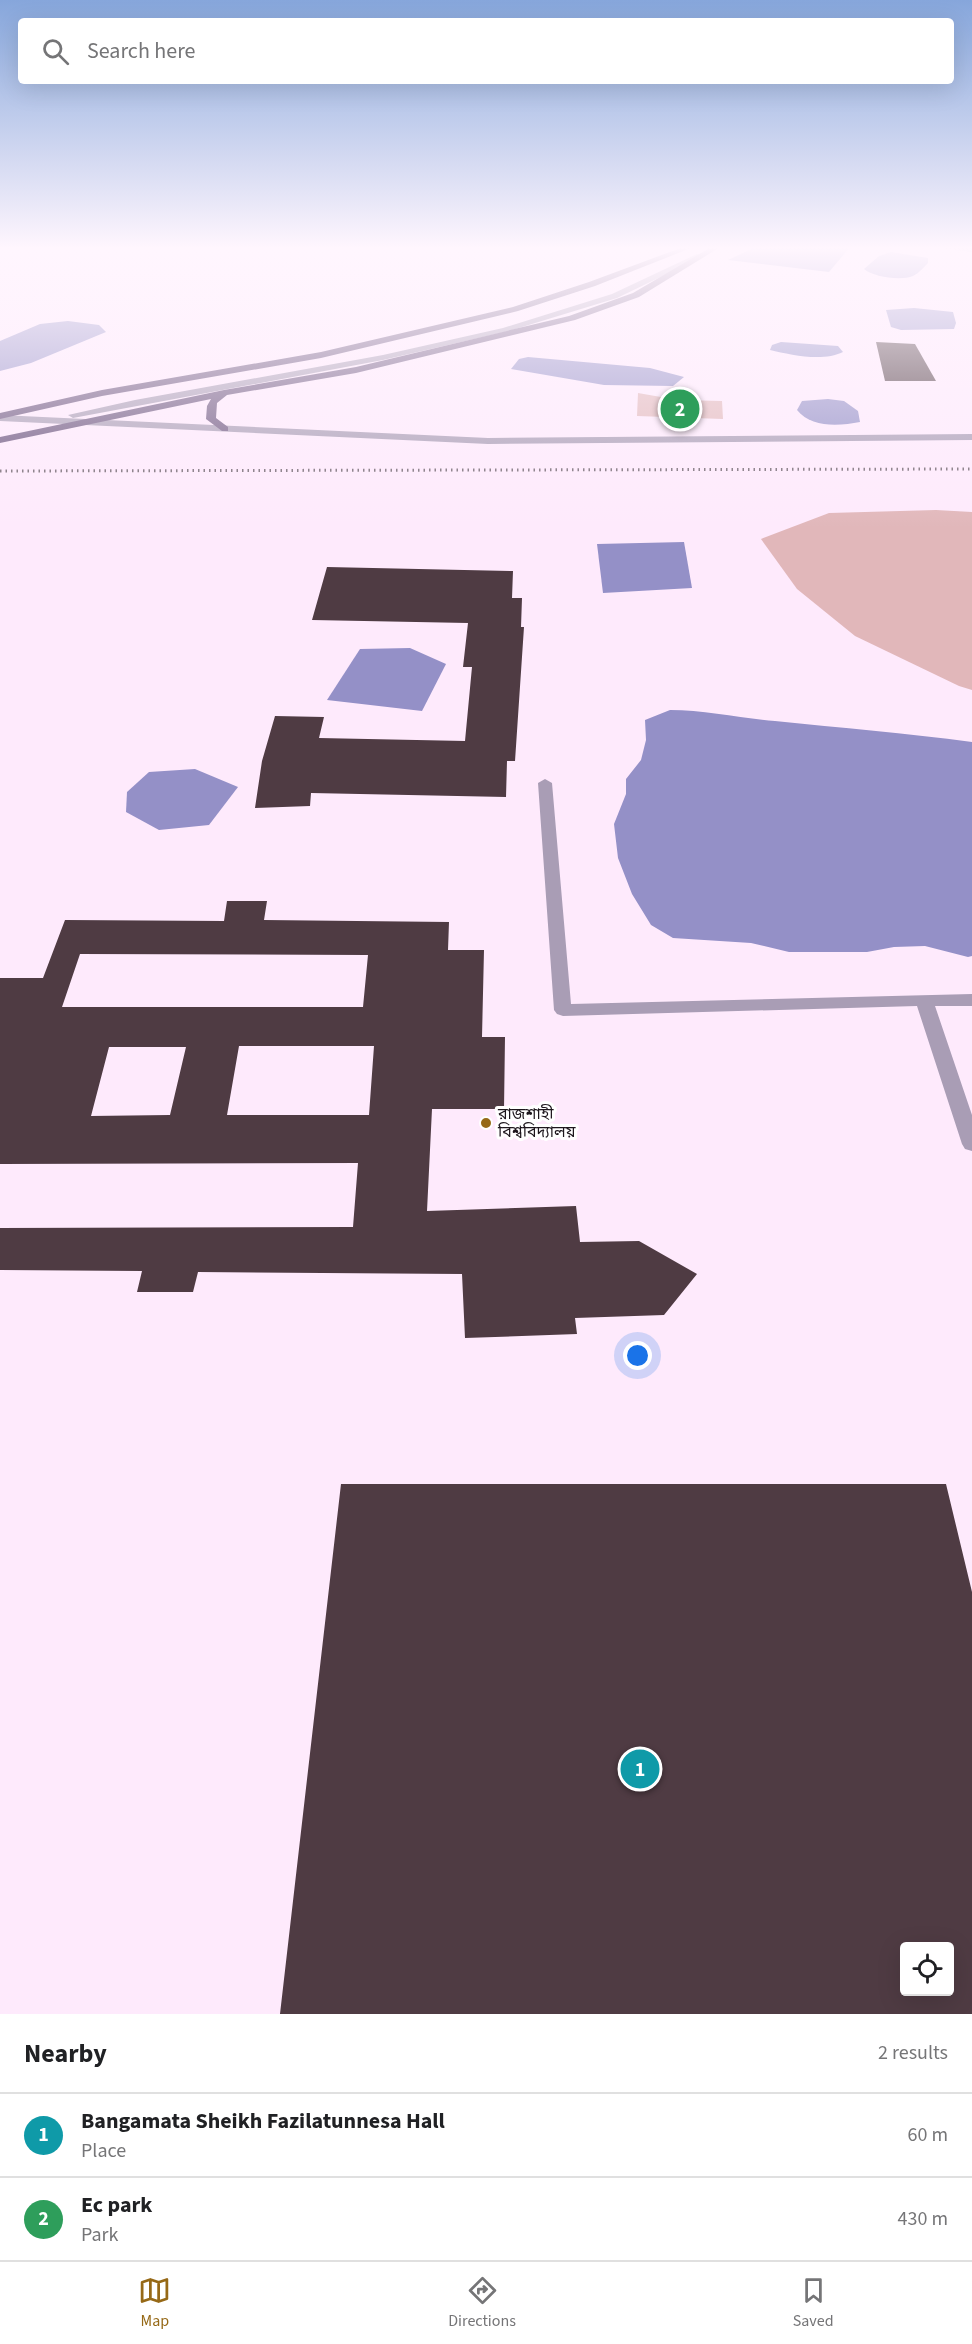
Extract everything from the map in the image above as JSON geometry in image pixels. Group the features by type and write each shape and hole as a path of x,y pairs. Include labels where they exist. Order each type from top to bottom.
{"main road":[{"path":"0,417 102,393 321,355 385,340"},
{"path":"0,440 224,393 356,370 481,340"},
{"path":"224,393 214,399 210,407 211,419 225,429"}],"street":[{"path":"0,423 167,388 309,366 426,340"},
{"path":"0,431 175,394 317,372 460,340"},
{"path":"0,417 488,441 972,437"},
{"path":"545,783 563,1010 972,1000"},
{"path":"924,1000 972,1144"}],"shaded area":[{"path":"87,340 31,363 0,371 0,341"},
{"path":"781,342 838,346 843,352 817,357 770,350 772,345"},
{"path":"528,357 650,368 684,377 673,386 604,385 511,369 519,359"},
{"path":"638,393 678,400 722,401 723,419 637,416"},
{"path":"828,399 844,401 858,411 860,422 835,425 818,423 803,416 797,410 802,401"},
{"path":"936,510 972,512 972,690 959,686 855,636 797,589 761,539 829,513"},
{"path":"684,542 692,588 603,593 597,544"},
{"path":"410,648 446,664 422,711 327,700 360,649"},
{"path":"670,710 972,742 972,956 968,957 925,946 894,947 867,952 789,952 751,943 673,938 651,925 632,894 618,858 614,824 626,794 626,779 641,760 646,740 645,720"},
{"path":"195,769 238,787 209,825 159,830 126,812 127,792 149,772"}],"building":[{"path":"876,342 915,344 936,381 885,381"},
{"path":"327,567 513,571 512,598 522,598 521,627 524,627 515,761 507,761 506,797 311,793 310,806 255,808 262,761 275,716 324,717 319,738 465,741 472,667 463,667 468,623 312,620"},
{"path":"227,901 267,901 264,920 449,922 448,950 484,950 482,1037 505,1037 504,1109 432,1109 427,1211 576,1206 580,1242 639,1241 697,1274 664,1315 575,1318 577,1334 465,1338 462,1274 198,1272 193,1292 137,1292 142,1271 0,1270 0,1228 353,1227 358,1163 0,1164 0,978 43,978 65,920 224,921","holes":["80,954 368,955 363,1007 62,1007","239,1046 374,1046 369,1115 227,1115","109,1047 186,1047 170,1115 91,1116"]},
{"path":"341,1484 946,1484 972,1592 972,2014 280,2014"}],"railway":[{"path":"0,471 972,469"}],"place":[{"name":"Ec park","path":"680,409"},
{"name":"রাজশাহী বিশ্ববিদ্যালয়","path":"486,1123"},
{"name":"Bangamata Sheikh Fazilatunnesa Hall","path":"640,1769"}]}
